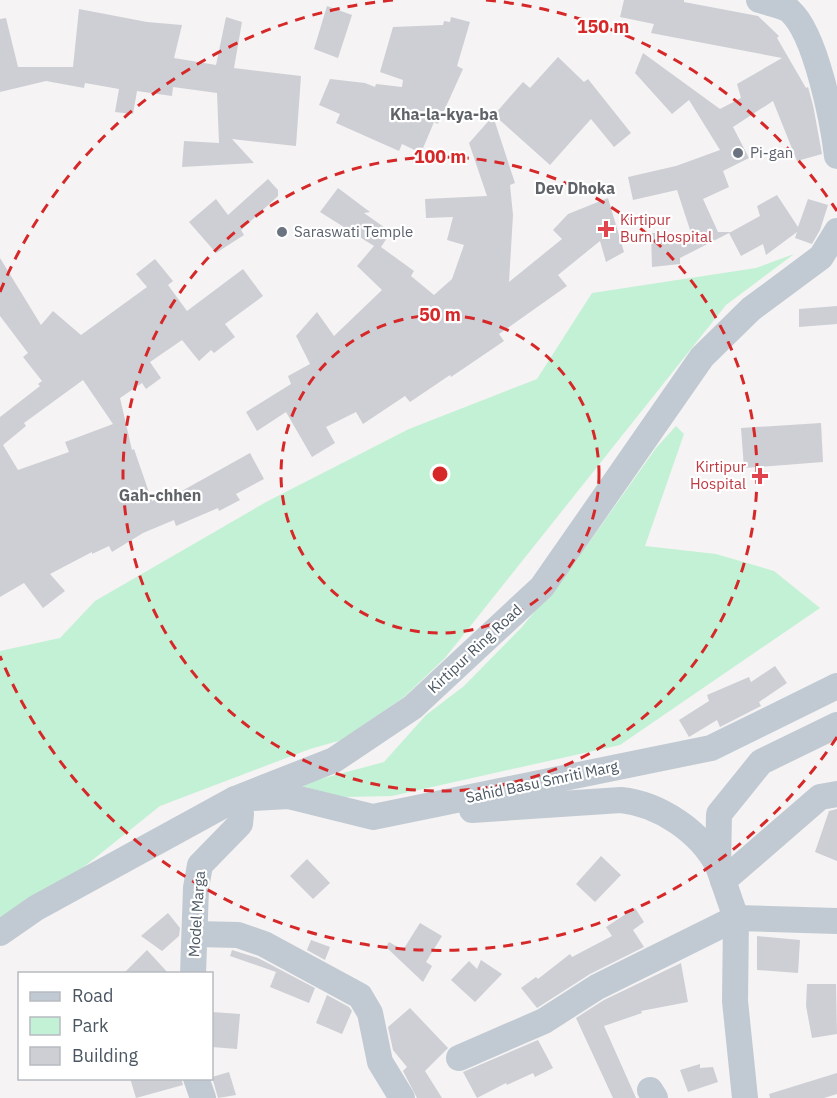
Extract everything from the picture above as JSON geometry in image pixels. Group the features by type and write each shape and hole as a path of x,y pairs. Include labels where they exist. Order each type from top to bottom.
{"street":[{"path":"759,0 789,10 803,31 818,68 834,128 837,156"},
{"name":"Kirtipur Ring Road","path":"0,933 36,908 236,799 334,760 413,707 542,587 702,357 751,309 821,257 837,231"},
{"name":"Sahid Basu Smriti Marg","path":"236,799 288,796 373,817 711,748 837,686"},
{"path":"720,874 719,814 761,762 837,725"},
{"path":"720,874 820,797 837,794"},
{"name":"Model Marga","path":"194,972 196,888 200,865 240,824 241,814 236,799"},
{"path":"373,817 621,800 642,802 663,813 709,848 736,918 735,1001 745,1098"},
{"path":"459,1059 544,1021 597,987 736,918 837,921"},
{"path":"196,934 238,935 264,944 360,996 370,1013 380,1062 402,1098"},
{"path":"197,1080 203,1098"}],"green space":[{"path":"794,254 726,305 445,658 404,697 342,740 310,749 160,806 0,934 0,651 60,638 95,601 268,501 409,429 537,379 592,293 756,268"},
{"path":"676,426 684,434 645,546 716,554 774,571 820,608 620,745 392,796 343,797 298,785 384,762 426,715 464,686 522,627 573,565 656,448"}],"building":[{"path":"624,0 684,0 684,2 758,16 779,36 777,38 806,88 808,87 813,105 822,154 797,161 773,101 733,127 749,158 723,171 729,187 703,199 718,232 731,232 680,258 680,264 652,267 651,233 691,233 677,190 633,200 628,177 676,166 720,150 689,100 672,114 635,73 643,53 720,109 741,98 737,84 782,58 651,33 654,24 620,17"},
{"path":"327,6 352,15 338,58 314,49"},
{"path":"79,9 147,22 182,25 174,58 216,65 226,17 242,22 234,68 301,76 296,146 232,139 254,163 182,167 184,141 219,143 217,93 173,87 172,96 137,91 133,114 115,112 119,89 85,83 84,88 46,81 0,92 0,19 6,18 18,67 73,67"},
{"path":"451,17 470,22 457,66 463,69 438,124 434,122 421,153 402,144 399,151 336,123 340,114 319,105 330,79 365,83 375,87 376,84 402,87 403,80 380,72 393,27 443,25 444,21 450,22"},
{"path":"558,57 584,82 588,79 631,133 614,147 591,119 550,165 494,115 523,82 530,88"},
{"path":"493,116 515,183 510,185 513,215 509,282 562,239 553,230 568,214 608,198 624,252 606,262 600,241 558,275 567,286 499,334 504,341 410,402 405,396 363,424 356,412 326,427 335,443 312,457 286,412 257,431 246,412 291,384 288,376 310,364 296,336 317,312 334,336 382,290 357,266 374,246 320,212 338,188 370,212 364,213 391,232 381,247 414,271 411,276 434,295 452,279 464,245 447,240 453,217 426,218 425,199 487,196 469,143"},
{"path":"268,179 278,190 278,196 241,230 244,235 216,253 189,222 216,199 228,215"},
{"path":"777,195 798,227 808,199 828,205 820,230 812,244 795,238 797,232 766,255 763,244 741,256 729,233 760,216 757,206"},
{"path":"0,258 41,325 53,311 81,335 147,287 136,274 155,259 173,281 168,285 187,311 243,269 263,296 225,324 235,337 214,353 211,350 199,361 182,340 150,362 161,378 146,389 142,383 120,398 132,450 134,449 152,501 179,490 180,492 250,453 264,479 236,494 240,500 219,511 218,508 176,526 174,520 143,533 112,552 109,546 92,554 92,552 50,574 65,591 43,608 24,583 0,597 0,417 40,386 38,384 42,381 23,357 28,353 0,316","holes":["83,380 113,424 65,442 69,452 18,470 3,445 26,426 24,423"]},
{"path":"837,306 837,324 799,327 799,309"},
{"path":"821,423 823,462 744,468 741,428"},
{"path":"775,666 787,683 759,702 761,706 720,727 717,720 689,737 679,720 709,701 707,695 749,677 751,682"},
{"path":"837,809 837,861 815,852 829,811"},
{"path":"601,856 621,875 595,902 576,884"},
{"path":"307,859 330,883 313,899 290,876"},
{"path":"635,908 644,922 633,930 644,947 590,974 537,1008 521,988 536,977 538,979 570,954 572,957 612,936 606,927"},
{"path":"168,913 180,928 179,936 162,951 141,936"},
{"path":"420,923 442,936 426,962 432,966 423,982 386,947 389,942 403,950"},
{"path":"757,936 800,940 798,973 757,970"},
{"path":"311,940 330,947 325,960 307,950"},
{"path":"147,950 167,972 125,972"},
{"path":"232,950 258,958 315,988 309,1003 270,987 276,972 230,956"},
{"path":"481,960 502,974 475,1002 451,980 469,961 477,969"},
{"path":"681,963 688,1002 641,1011 642,1013 604,1026 636,1098 613,1098 576,1018 604,1000"},
{"path":"807,984 836,984 837,1034 812,1038 806,1006"},
{"path":"327,995 352,1011 342,1034 316,1023"},
{"path":"410,1008 448,1048 425,1071 442,1098 417,1098 403,1071 407,1067 393,1050 388,1027"},
{"path":"213,1012 240,1014 237,1049 213,1047"},
{"path":"538,1040 553,1068 535,1077 533,1073 507,1085 506,1083 477,1098 463,1072"},
{"path":"700,1064 700,1068 713,1067 718,1082 688,1092 680,1070"},
{"path":"229,1072 236,1095 218,1098 213,1077"},
{"path":"837,1073 837,1094 824,1098 770,1098 769,1094"},
{"path":"131,1080 182,1080 183,1085 136,1098"}],"place":[{"name":"Pi-gan","path":"738,153"},
{"name":"Kirtipur Burn Hospital","path":"606,229"},
{"name":"Saraswati Temple","path":"282,232"},
{"name":"Kirtipur Hospital","path":"760,476"}],"district":[{"name":"Kha-la-kya-ba","path":"444,114"},
{"name":"Dev Dhoka","path":"575,188"},
{"name":"Gah-chhen","path":"160,495"}]}
